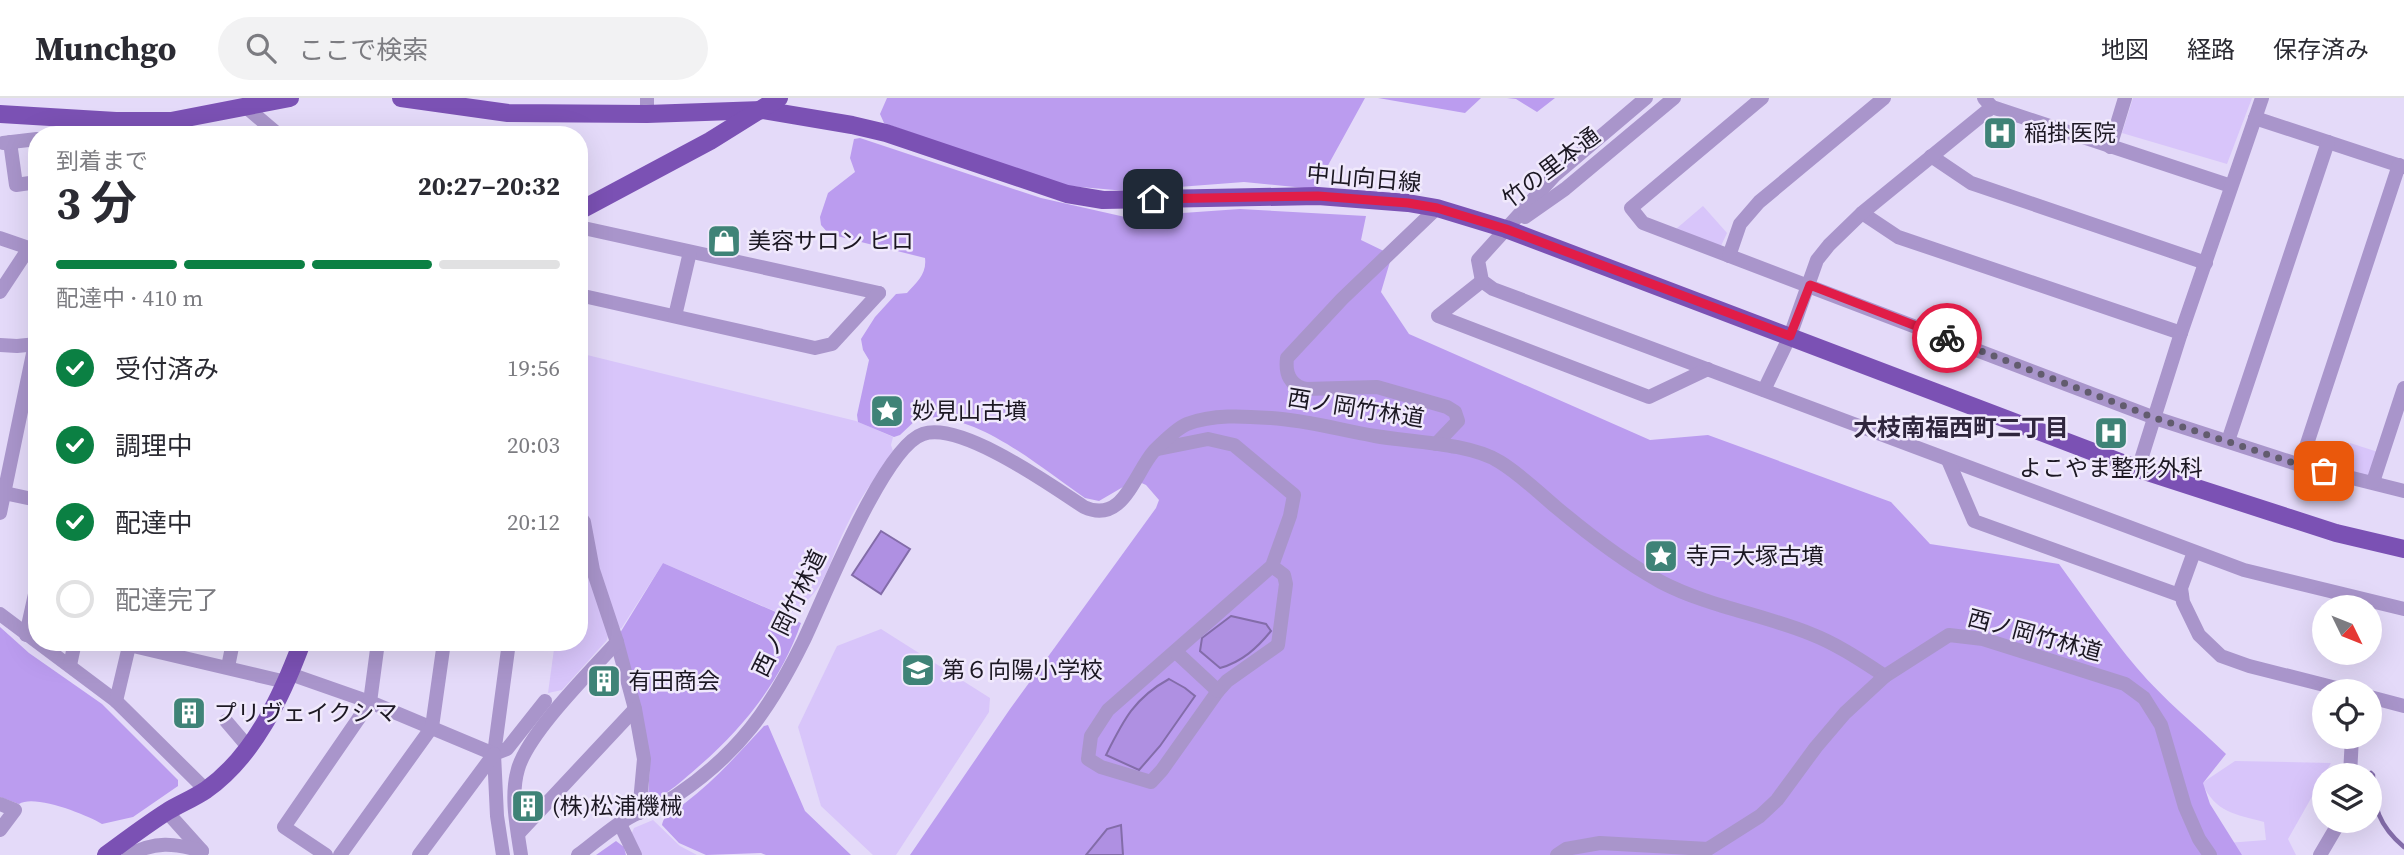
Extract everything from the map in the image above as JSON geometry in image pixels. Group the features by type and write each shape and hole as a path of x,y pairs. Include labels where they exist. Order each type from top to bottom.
{"main road":[{"path":"0,114 116,121 171,121 290,98"},
{"name":"中山向日線","path":"401,98 508,113 647,106 762,110 852,125 1067,194 1103,200 1318,196 1437,208 1506,229 2138,469 2336,533 2404,549"},
{"path":"588,206 710,141 779,98"},
{"path":"106,855 167,812 205,790 249,748 288,678 298,651"}],"street":[{"name":"竹の里本通","path":"1506,229 1554,176 1646,98"},
{"name":"竹の里本通","path":"1506,229 1565,189 1674,98"},
{"path":"1762,98 1631,208 1643,223 2155,418 2300,465 2404,491"},
{"path":"1729,256 1740,224 1759,202 1884,98"},
{"path":"2110,147 2125,98"},
{"path":"2138,469 2181,333 2262,98"},
{"path":"1764,390 1790,336 1817,260 1829,244 1931,156 1988,102 2110,147 2231,186"},
{"path":"247,108 268,126"},
{"path":"2255,118 2401,166 2300,465"},
{"path":"108,126 116,121"},
{"path":"28,140 5,143 16,185 28,183"},
{"path":"2228,441 2328,142"},
{"path":"1931,156 1971,183 2206,263"},
{"path":"1436,444 1458,421 1455,412 1447,407 1377,387 1296,387 1291,382 1286,366 1287,358 1326,316 1437,208"},
{"path":"1862,213 1898,237 2181,333"},
{"path":"588,229 879,293 832,344 815,348 588,297"},
{"path":"1506,229 1478,260 1482,281 1493,289 2244,570 2404,609"},
{"path":"0,238 28,248"},
{"path":"0,292 28,250"},
{"path":"675,316 690,252"},
{"path":"1482,281 1438,316 1649,397 1708,369"},
{"path":"0,345 28,345"},
{"path":"0,513 2,492 28,379"},
{"path":"2373,482 2404,388"},
{"name":"西ノ岡竹林道","path":"578,855 620,824 676,796 710,771 749,732 772,700 874,493 891,466 917,436 934,433 964,439 1032,472 1084,507 1102,512 1113,507 1128,493 1157,449 1185,425 1233,416 1291,419 1375,436 1436,444 1497,459 1559,510 1661,582 1715,605 1813,635 1885,676 1949,635 1983,639 2125,684 2144,698 2161,725 2185,807 2199,839 2210,855"},
{"path":"1157,449 1208,439 1234,444 1294,495 1290,516 1272,566 1108,710 1091,736 1088,759 1101,767 1151,782 1227,681 1278,645 1286,584 1283,575 1272,566"},
{"path":"1948,460 1974,521 2182,596"},
{"path":"2,492 28,498"},
{"path":"588,543 593,570 617,642 635,709 644,759 639,813"},
{"path":"2194,552 2181,588 2199,635 2221,656 2312,682"},
{"path":"0,614 26,635 28,626"},
{"path":"521,855 514,798 515,782 524,754 574,690 617,642"},
{"path":"49,651 116,701 205,790"},
{"path":"70,665 73,651"},
{"path":"116,701 127,651"},
{"path":"185,651 228,667 288,678 370,702 494,754"},
{"path":"228,667 231,651"},
{"path":"326,855 284,827 370,702 377,651"},
{"path":"340,855 432,727 443,651"},
{"path":"501,853 494,754 508,651"},
{"path":"1176,652 1218,691"},
{"path":"1557,855 1566,849 1600,843 1707,849 1760,816 1777,800 1845,713 1885,676"},
{"path":"2382,700 2404,706"},
{"path":"419,855 494,754 506,749 545,701"},
{"path":"518,834 635,709"},
{"path":"226,721 249,748"},
{"path":"0,804 15,810 0,830"},
{"path":"167,812 204,853"},
{"path":"620,824 635,855"},
{"path":"2320,855 2333,833"},
{"path":"129,855 157,844 178,844 204,853"}],"shaded area":[{"path":"887,98 1365,98 1315,189 1244,182 1126,191 1069,186 1012,169 884,123 880,114"},
{"path":"1378,98 1481,98 1465,113"},
{"path":"1507,98 1555,98 1537,112 1516,99"},
{"path":"2133,98 2252,98 2227,164 2122,133"},
{"path":"860,138 1041,198 1125,217 1240,209 1366,216 1361,240 1392,255 1381,292 1409,334 1650,440 1708,435 1891,502 1930,544 2059,564 2147,680 2226,754 2203,783 2210,804 2242,855 1123,855 1121,826 1107,829 1086,855 910,855 1010,709 1156,508 1159,500 1146,485 1135,480 1099,501 1085,498 1006,443 962,423 940,418 918,418 900,435 894,437 858,422 857,415 869,360 861,339 875,317 896,294 907,293 918,281 925,264 925,258 829,234 821,225 820,217 828,193 855,172 850,158 854,139"},
{"path":"1703,206 1727,233 1720,248 1676,229"},
{"path":"588,355 856,421 893,437 891,445 894,454 856,507 818,588 800,607 786,616 663,563 621,629 600,580 588,525"},
{"path":"2350,443 2378,452 2371,477 2342,468"},
{"path":"881,531 910,549 881,594 852,575"},
{"path":"663,563 801,623 772,684 746,719 687,777 650,802 650,762 620,633"},
{"path":"588,567 609,631 607,640 562,690 548,693 554,651 588,651"},
{"path":"1231,616 1266,624 1271,631 1248,654 1220,668 1200,651 1202,638"},
{"path":"0,627 29,653 102,704 178,780 178,786 133,817 102,824 61,807 37,802 19,804 0,797"},
{"path":"881,629 990,698 989,712 896,855 873,855 821,806 798,727 837,646"},
{"path":"1169,679 1195,696 1160,746 1139,770 1106,755 1118,731 1138,702"},
{"path":"768,725 805,811 851,855 706,855 679,843 662,825 668,814 706,785"},
{"path":"2235,761 2331,763 2312,763 2312,797 2288,839 2296,855 2236,855 2227,843 2266,840 2264,822 2227,811 2214,801 2202,783"},
{"path":"653,820 680,846 697,855 642,855 631,835 634,828"},
{"path":"1121,825 1123,855 1086,855 1107,829"},
{"path":"616,841 624,847 626,855 596,855"}],"waterway":[{"path":"2382,821 2404,847"}],"way so far":[{"path":"1947,338 2155,418 2324,471"}],"place":[{"name":"稲掛医院","path":"2000,133"},
{"name":"美容サロン ヒロ","path":"724,241"},
{"name":"妙見山古墳","path":"887,411"},
{"name":"よこやま整形外科","path":"2111,433"},
{"name":"寺戸大塚古墳","path":"1661,556"},
{"name":"第６向陽小学校","path":"918,670"},
{"name":"有田商会","path":"604,681"},
{"name":"プリヴェイクシマ","path":"189,713"},
{"name":"(株)松浦機械","path":"528,806"}],"district":[{"name":"大枝南福西町二丁目","path":"1961,428"}],"route":[{"path":"1153,199 1318,196 1437,208 1506,229 1790,336 1810,285 1947,338"}]}
